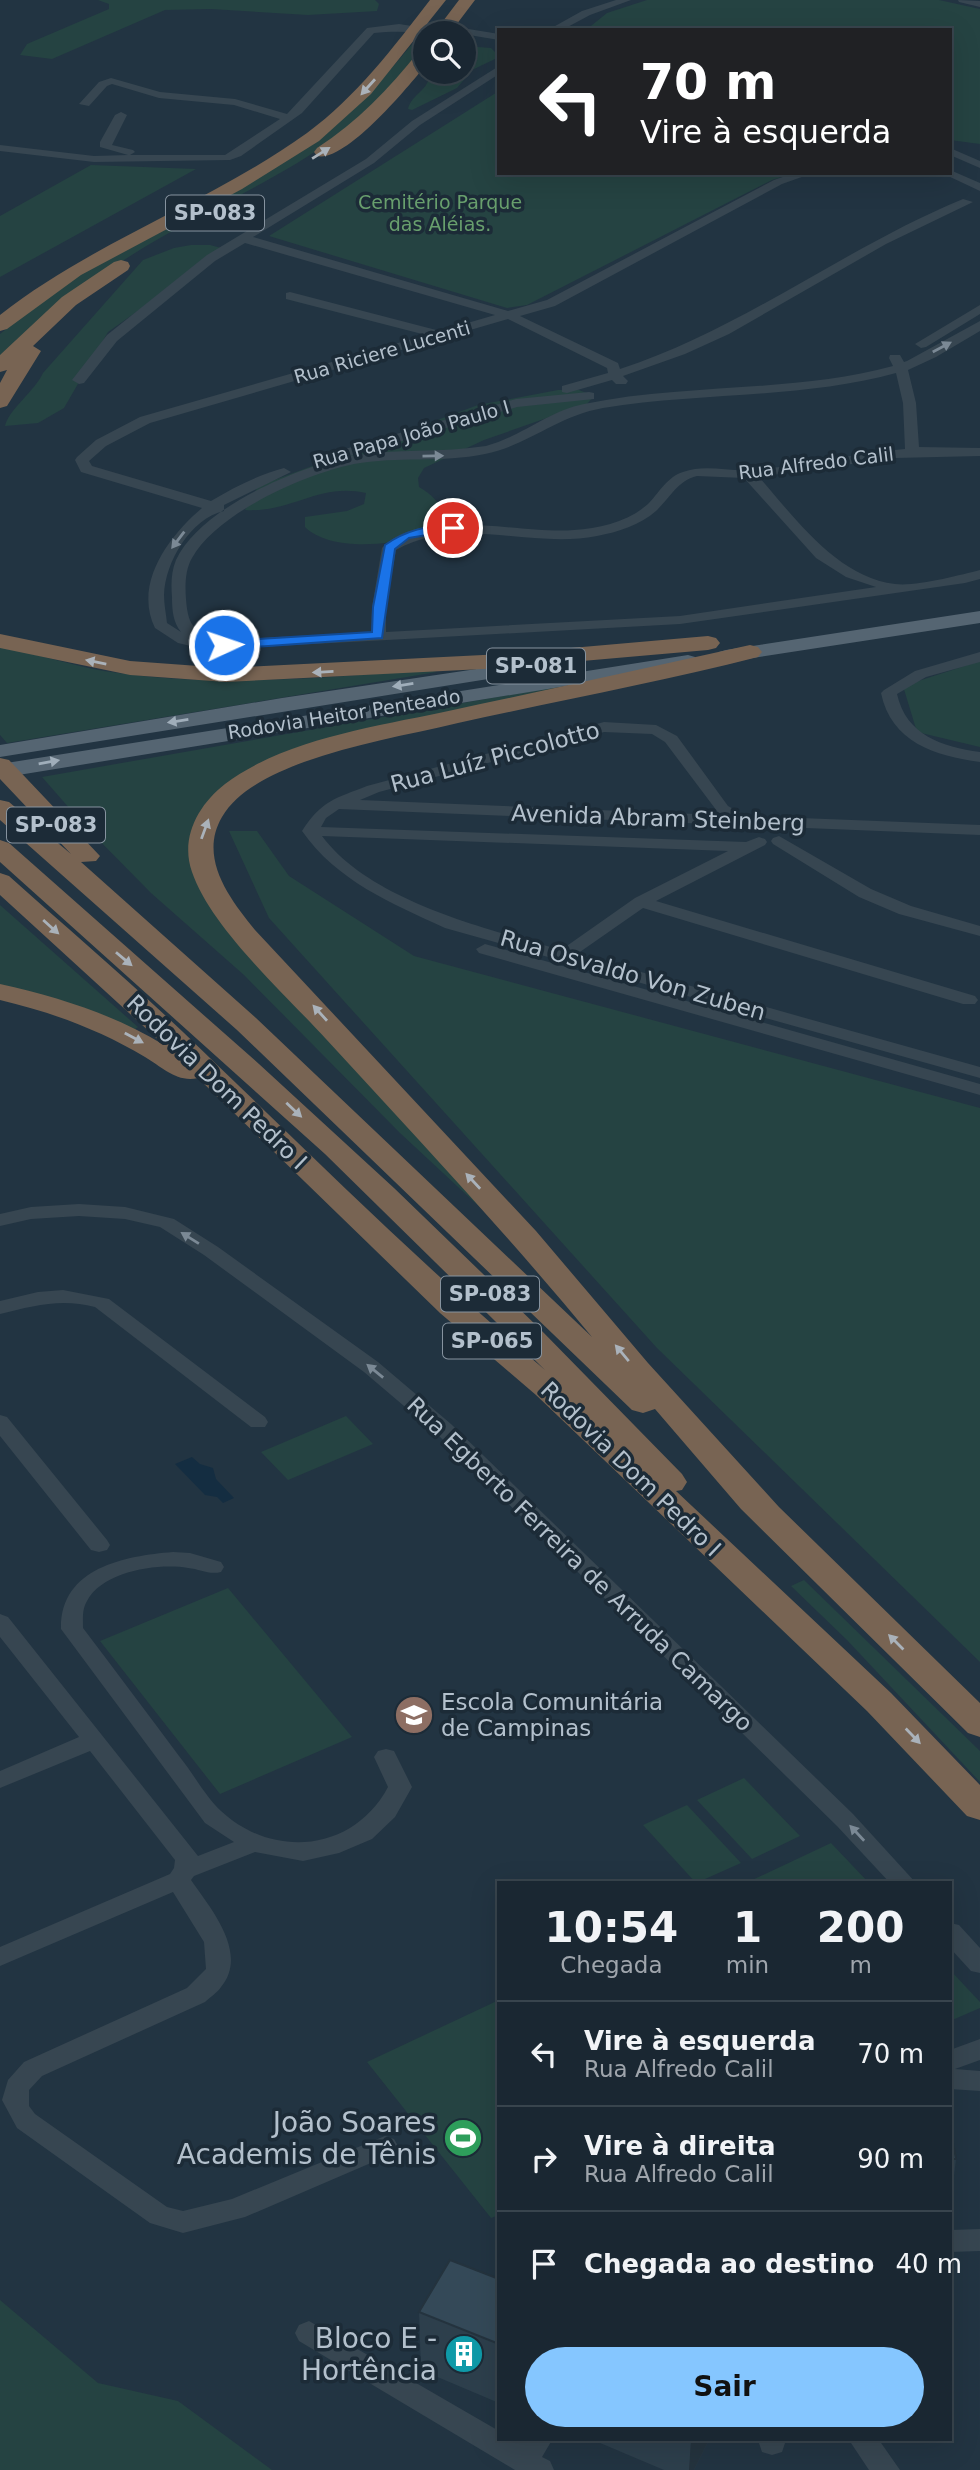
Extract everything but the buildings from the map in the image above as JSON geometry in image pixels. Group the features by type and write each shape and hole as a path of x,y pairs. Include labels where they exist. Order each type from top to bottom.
{"highway":[{"name":"SP-083","path":"0,325 69,274 294,150 327,126 368,88 405,31 427,14 438,0"},
{"path":"451,21 467,0"},
{"name":"SP-083","path":"0,366 69,301 148,250 327,150 362,124 413,69"},
{"path":"0,306 67,265 246,177"},
{"path":"0,402 19,367 56,324 148,250"},
{"path":"0,621 23,639 60,654"},
{"path":"0,641 162,672 263,675 503,661 708,643"},
{"path":"750,652 396,730 276,765 251,777 219,804 206,822 201,841 201,861 208,882 222,906 246,936 525,1237 637,1370 766,1513"},
{"name":"SP-083","path":"0,765 113,883 239,1002 429,1196"},
{"name":"SP-065","path":"0,807 66,862 223,1003 429,1196 651,1411 766,1513 980,1724"},
{"name":"SP-083","path":"0,848 72,915 277,1094 493,1297 879,1702"},
{"name":"Rodovia Dom Pedro I","path":"0,881 171,1035 451,1306 547,1388 879,1702 980,1807"},
{"path":"0,992 69,1009 110,1025 153,1048 189,1072 359,1234 451,1306"}],"main road":[{"name":"Rodovia Heitor Penteado","path":"0,771 95,744 463,676 980,605"},
{"name":"Rodovia Heitor Penteado","path":"0,751 95,744 980,617"}],"street":[{"path":"557,28 586,13 626,0"},
{"path":"963,0 980,4"},
{"path":"327,72 343,46 359,29 379,24 408,22 497,39"},
{"path":"379,24 413,31"},
{"path":"0,148 94,159 226,158 237,154 267,134 327,72 379,24"},
{"path":"476,38 497,39"},
{"path":"343,46 356,47"},
{"path":"79,380 112,338 148,307 242,238 370,160 416,123 497,70"},
{"path":"85,104 103,84 111,82 123,83 159,96 235,102 284,117"},
{"path":"121,115 106,142 106,147 111,150 191,152 214,156"},
{"path":"186,160 214,156 252,132 284,117"},
{"path":"252,132 267,134"},
{"path":"952,151 980,151"},
{"path":"952,152 980,165"},
{"path":"952,174 980,187"},
{"name":"Rua Riciere Lucenti","path":"213,507 86,469 82,460 101,443 145,420 551,303 778,182 801,175"},
{"path":"516,403 615,376 672,355 744,321 848,258 930,216 967,202"},
{"path":"242,238 511,316 613,366 615,376 633,395"},
{"path":"290,296 442,335"},
{"name":"Rua Papa João Paulo I","path":"899,362 980,309"},
{"name":"Rua Papa João Paulo I","path":"224,645 183,640 160,625 155,589 159,571 167,555 194,520 256,483 516,403 633,395 792,378 899,362 980,325"},
{"path":"899,362 912,451"},
{"name":"Rua Papa João Paulo I","path":"224,645 195,638 184,628 179,615 178,584 180,567 187,554 202,537 235,512 273,489 326,467 354,460 455,456 490,450 520,438 547,419 571,410 633,395"},
{"name":"Rua Alfredo Calil","path":"378,636 379,607 389,548 405,536 428,530 453,528 568,536 625,524 649,510 679,478 690,473 748,474 912,451 952,449 980,452"},
{"path":"748,474 821,555 834,565 850,574 898,589"},
{"path":"213,507 235,512"},
{"path":"224,645 680,620 965,579 980,573"},
{"path":"980,657 942,666 900,684 889,693 894,717 908,733 932,746 980,757"},
{"name":"Rua Luíz Piccolotto","path":"335,804 412,777 604,727 635,727 656,730 671,740 722,809 744,821"},
{"path":"310,831 320,815 335,804"},
{"name":"Avenida Abram Steinberg","path":"335,804 980,830"},
{"path":"752,844 747,833 749,828 765,822 783,827 787,832 779,841"},
{"path":"310,831 752,844 779,841 865,893 905,910 980,931"},
{"name":"Rua Osvaldo Von Zuben","path":"310,831 317,843 336,860 376,888 451,924 976,1066"},
{"path":"563,956 641,902 752,844"},
{"path":"641,902 969,1000"},
{"name":"Rua Osvaldo Von Zuben","path":"485,948 980,1090"},
{"name":"Rua Egberto Ferreira de Arruda Camargo","path":"0,1220 31,1213 79,1210 125,1213 167,1223 211,1251 371,1367 444,1429 845,1820 902,1881"},
{"path":"0,1308 25,1300 54,1296 80,1296 102,1303 258,1422"},
{"path":"0,1422 99,1545"},
{"path":"213,1567 187,1560 128,1564 99,1577 83,1590 73,1605 72,1629 214,1817 254,1843 303,1852 331,1847 364,1833 387,1811 400,1787 386,1757"},
{"path":"0,1622 187,1858 182,1875 210,1927 220,1957 215,1978 196,1995 33,2069 18,2082 16,2110 26,2121 159,2215 183,2222 236,2209 385,2146"},
{"path":"0,1780 94,1740"},
{"path":"0,1957 254,1843"},
{"path":"952,1934 980,1964"},
{"path":"952,2060 980,2049"},
{"path":"952,2080 980,2081"},
{"path":"952,2241 980,2240"},
{"path":"309,2333 497,2437"},
{"path":"505,2441 534,2457"},
{"path":"865,2443 886,2470"}],"green space":[{"path":"98,0 375,0 379,4 377,11 308,15 211,9 165,10 52,59 20,55 27,44 109,9 109,4"},
{"path":"647,0 939,0 980,9 980,144 952,140 952,28 588,28 607,13"},
{"path":"413,43 413,62 407,70 376,104 342,133 304,159 146,246 108,271 0,358 0,334 62,285 305,147 338,121 394,66"},
{"path":"476,47 491,48 497,54 495,59 476,68"},
{"path":"426,84 460,84 412,110 408,109"},
{"name":"Cemitério Parque das Aléias.","path":"497,92 497,175 788,175 772,180 527,305 507,308 269,236"},
{"path":"91,165 196,169 0,277 0,216"},
{"path":"210,245 225,249 108,332 64,408 38,423 5,426 43,373 143,260 174,248"},
{"path":"558,390 579,390 594,396 587,404 484,440 424,468 418,478 419,487 438,504 439,518 427,530 405,539 378,544 350,544 324,538 305,527 305,517 347,511 364,504 366,493 334,491 277,507 245,510 258,486 478,405"},
{"path":"0,647 104,671 185,679 266,680 428,670 437,672 7,743 0,735"},
{"path":"980,661 980,747 917,732 903,686"},
{"path":"583,682 590,683 383,729 236,782 194,867 485,1212 400,1133 244,975 151,893 84,825 42,777"},
{"path":"229,831 257,831 289,876 414,956 980,1108 980,1662 657,1348 269,918"},
{"path":"0,905 138,1027 134,1030 0,987"},
{"path":"346,1416 373,1444 288,1480 261,1452"},
{"path":"804,1580 980,1751 980,1782 847,1640 791,1586"},
{"path":"228,1588 352,1737 220,1794 100,1641"},
{"path":"744,1778 800,1836 752,1859 697,1800"},
{"path":"687,1805 741,1863 700,1881 694,1881 643,1825"},
{"path":"831,1843 867,1881 750,1881"},
{"path":"952,1972 980,2002 980,2008 952,2020"},
{"name":"João Soares Academis de Tênis","path":"497,2001 497,2216 491,2218 367,2062"},
{"path":"0,2300 98,2383 178,2401 272,2470 0,2470"}],"water":[{"path":"192,1457 200,1464 213,1468 216,1479 234,1498 223,1503 217,1497 205,1495 175,1464"}],"place":[{"name":"Escola Comunitária de Campinas","path":"414,1715"},
{"name":"João Soares Academis de Tênis","path":"463,2138"},
{"name":"Bloco E - Hortência","path":"464,2354"}],"route":[{"path":"224,645 378,636 379,607 389,548 405,536 428,530 453,528"}]}
